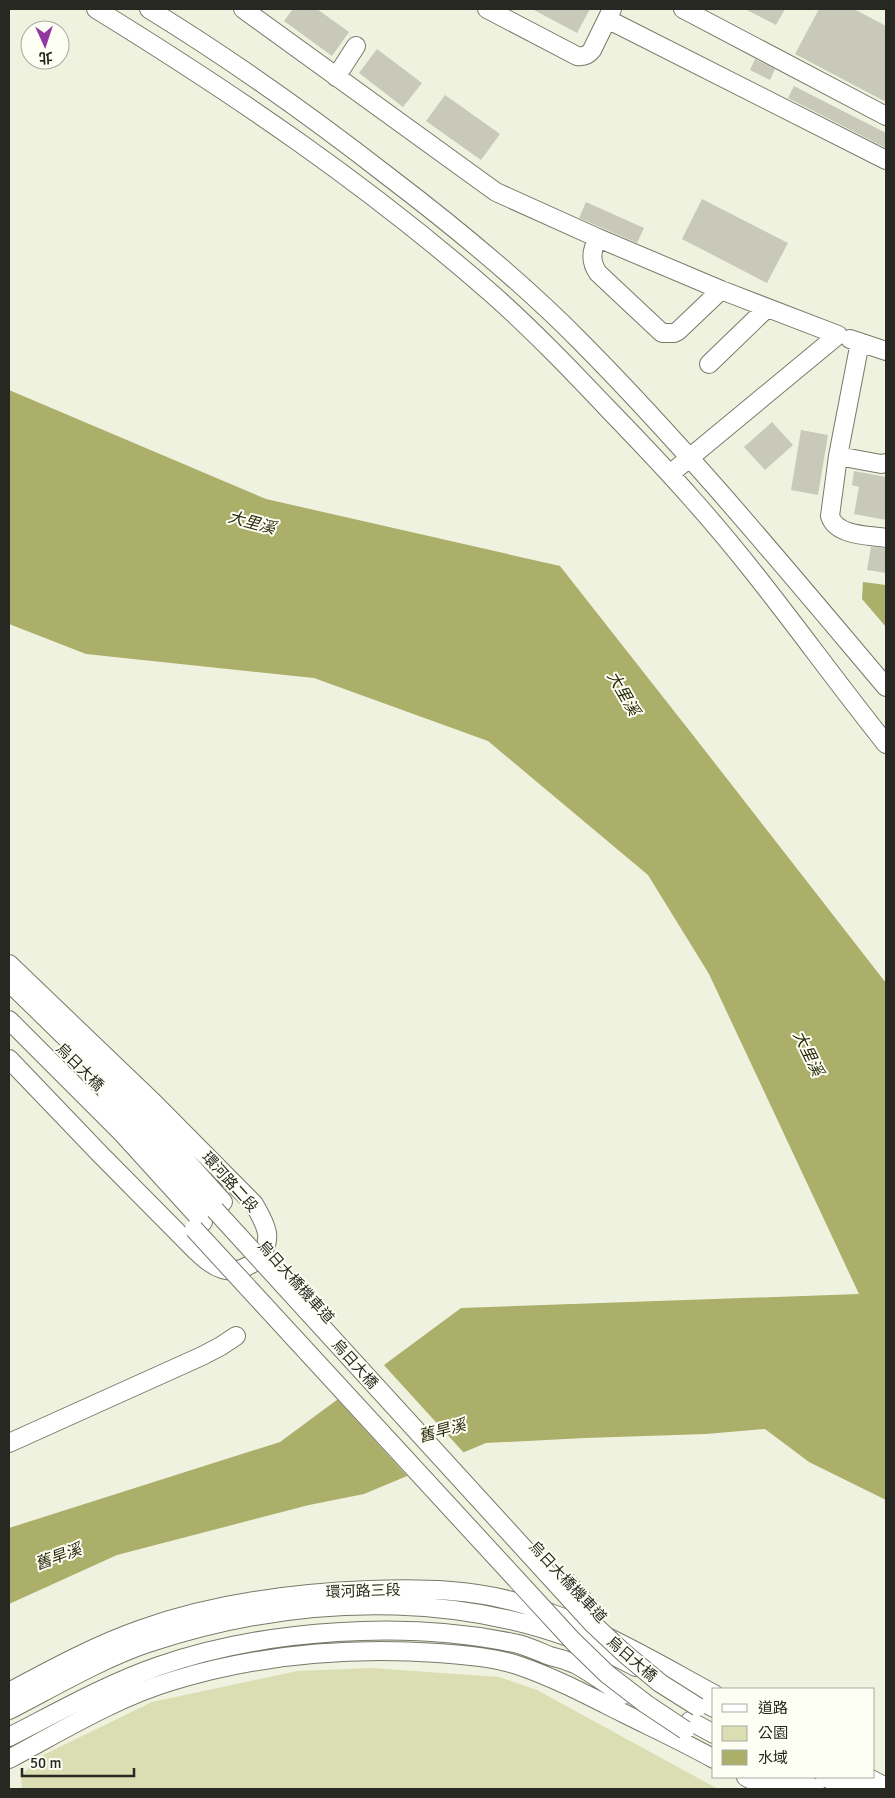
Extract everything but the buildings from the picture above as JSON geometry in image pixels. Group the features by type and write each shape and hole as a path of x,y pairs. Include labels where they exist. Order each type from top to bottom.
{"street":[{"path":"96,9 186,64 347,176 421,234 492,294 562,360 670,474 731,544 886,744"},
{"path":"149,9 199,40 282,97 438,214 510,275 580,341 690,457 886,687"},
{"path":"244,9 496,192 721,290 838,335 886,351"},
{"path":"487,9 577,56 583,57 589,54 610,14 886,160"},
{"path":"683,9 886,116"},
{"path":"336,77 356,46"},
{"path":"598,238 592,254 594,267 605,280 662,333 674,334 721,290"},
{"path":"709,364 767,308"},
{"path":"670,474 838,335"},
{"path":"860,342 829,509 832,522 836,527 886,538"},
{"path":"838,456 881,464 886,463"},
{"name":"環河路二段","path":"9,964 155,1104 254,1204 262,1218 267,1234 264,1248 256,1262 240,1270 223,1270 211,1264 107,1161 9,1059"},
{"name":"烏日大橋機車道","path":"9,982 129,1128 573,1641 607,1674 646,1704 685,1730 712,1745"},
{"name":"烏日大橋","path":"9,997 72,1058 129,1128 582,1635 652,1696 712,1733"},
{"name":"烏日大橋","path":"9,1020 129,1128 593,1624 660,1683 712,1715"},
{"name":"烏日大橋機車道","path":"9,1037 52,1078 129,1128 601,1618 631,1647 667,1674 712,1702"},
{"path":"9,1443 202,1356 236,1336"},
{"name":"環河路三段","path":"9,1692 100,1646 141,1629 204,1610 269,1598 332,1592 404,1589 463,1592 526,1604 582,1625 638,1652 712,1693"},
{"name":"環河路三段","path":"9,1710 101,1664 147,1644 210,1625 272,1613 334,1607 403,1605 470,1612 523,1622 578,1641 631,1664 712,1707"},
{"path":"9,1737 114,1683 160,1666 214,1650 280,1638 335,1633 405,1631 466,1636 520,1645 576,1664 638,1704 678,1739"},
{"path":"9,1759 122,1700 171,1681 219,1668 284,1657 336,1652 407,1651 464,1655 518,1666 569,1686 678,1739 712,1758"},
{"path":"748,1778 768,1789"},
{"path":"772,1778 793,1789"},
{"path":"794,1778 815,1789"},
{"path":"827,1778 848,1789"},
{"path":"844,1778 865,1789"},
{"path":"852,1778 873,1789"},
{"path":"869,1778 886,1787"}],"green space":[{"path":"371,1668 499,1677 537,1690 718,1789 22,1789 21,1777 35,1759 152,1702 297,1671"}],"water":[{"path":"9,390 266,499 560,566 886,983 886,1500 809,1462 765,1429 706,1434 486,1443 364,1494 309,1505 117,1555 9,1604 9,1528 280,1442 461,1308 859,1294 709,974 648,875 488,741 314,678 86,654 9,624"},
{"path":"863,582 886,585 886,627 862,599"}],"pier":[{"path":"382,1363 465,1454 409,1478 336,1398"}],"water label":[{"name":"大里溪","path":"252,522"},
{"name":"大里溪","path":"624,693"},
{"name":"大里溪","path":"809,1053"},
{"name":"舊旱溪","path":"442,1430"},
{"name":"舊旱溪","path":"58,1556"}]}
